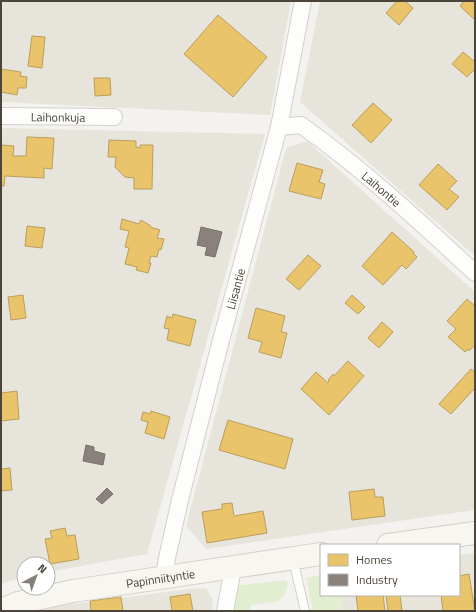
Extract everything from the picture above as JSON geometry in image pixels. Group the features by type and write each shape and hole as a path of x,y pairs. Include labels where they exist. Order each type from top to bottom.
{"street":[{"name":"Liisantie","path":"164,577 180,500 220,344 279,127 304,1"},
{"name":"Laihonkuja","path":"1,116 114,117"},
{"name":"Laihontie","path":"279,127 301,125 329,145 400,204 475,273"},
{"path":"395,544 475,533"},
{"name":"Papinniityntie","path":"1,610 18,603 47,596 320,554"},
{"path":"225,611 233,568"}],"lane":[{"path":"293,558 305,611"}],"shaded area":[{"path":"4,1 291,1 270,115 1,102 1,5"},
{"path":"320,1 475,1 475,256 300,102"},
{"path":"1,128 265,134 147,554 56,571 56,556 16,556 16,579 1,584"},
{"path":"307,141 475,292 475,510 206,549 186,526 286,148"},
{"path":"475,553 475,611 343,611 341,596 460,596 460,555"},
{"path":"206,588 213,600 212,611 42,611 51,607"}],"green space":[{"path":"320,575 320,596 341,596 343,611 313,611 306,578"},
{"path":"286,580 288,584 285,594 279,601 251,605 250,611 232,611 235,586"}],"building: Homes":[{"path":"397,1 405,1 413,8 399,25 386,13"},
{"path":"464,1 475,1 475,20 460,6"},
{"path":"218,15 267,57 233,97 184,54"},
{"path":"32,36 45,37 42,68 28,66"},
{"path":"463,52 475,62 475,69 467,77 452,64"},
{"path":"1,69 21,72 20,76 27,77 26,88 18,88 17,95 1,92"},
{"path":"94,78 110,78 111,95 95,96"},
{"path":"373,103 392,120 371,143 352,125"},
{"path":"27,137 54,138 52,169 44,168 44,178 5,176 4,186 1,186 1,145 14,146 13,156 26,156"},
{"path":"109,140 136,141 136,147 140,148 140,145 153,145 152,189 134,189 134,178 125,177 115,167 116,157 108,157"},
{"path":"297,163 323,170 319,182 325,184 321,199 289,191"},
{"path":"438,164 457,181 449,189 459,197 447,210 419,185"},
{"path":"122,219 139,224 141,220 151,226 150,227 160,230 157,238 164,239 161,250 159,249 157,257 151,256 149,263 151,263 148,273 136,270 137,267 125,264 129,248 125,247 129,231 120,229"},
{"path":"27,226 45,228 42,248 25,246"},
{"path":"392,232 414,252 413,253 417,257 406,269 402,265 383,285 362,266"},
{"path":"308,255 321,266 299,290 286,279"},
{"path":"23,295 26,318 11,320 8,297"},
{"path":"352,295 365,307 358,314 345,303"},
{"path":"467,299 475,306 475,345 469,351 468,349 465,352 448,337 456,329 447,321"},
{"path":"256,308 285,316 281,332 287,333 281,358 259,352 262,342 248,338"},
{"path":"173,314 196,320 190,346 167,340 169,329 164,328 167,316 172,318"},
{"path":"382,322 393,332 379,348 368,338"},
{"path":"348,361 364,376 329,415 301,389 316,372 328,383 328,380 333,374 334,376"},
{"path":"471,369 475,372 475,388 451,414 439,404"},
{"path":"17,391 19,419 1,421 1,393"},
{"path":"151,411 170,417 164,439 145,433 148,422 141,420 143,412 150,414"},
{"path":"228,420 293,439 285,469 219,450"},
{"path":"10,468 12,490 1,491 1,469"},
{"path":"374,489 375,497 383,497 385,516 352,520 349,492"},
{"path":"232,503 234,516 263,511 267,533 207,543 202,512 222,509 222,504"},
{"path":"65,528 67,536 75,535 79,559 56,563 56,556 48,556 45,539 52,538 50,531"},
{"path":"469,574 475,611 443,611 441,596 460,596 460,576"},
{"path":"190,594 193,611 172,611 170,597"},
{"path":"356,596 383,596 385,611 358,611"},
{"path":"386,596 400,596 402,611 388,611"},
{"path":"121,597 123,611 91,611 90,601"}],"building: Industry":[{"path":"201,227 222,232 215,257 205,255 207,247 197,245"},
{"path":"86,445 94,447 94,451 105,454 103,465 83,461"},
{"path":"107,488 113,494 102,504 96,499"}]}
